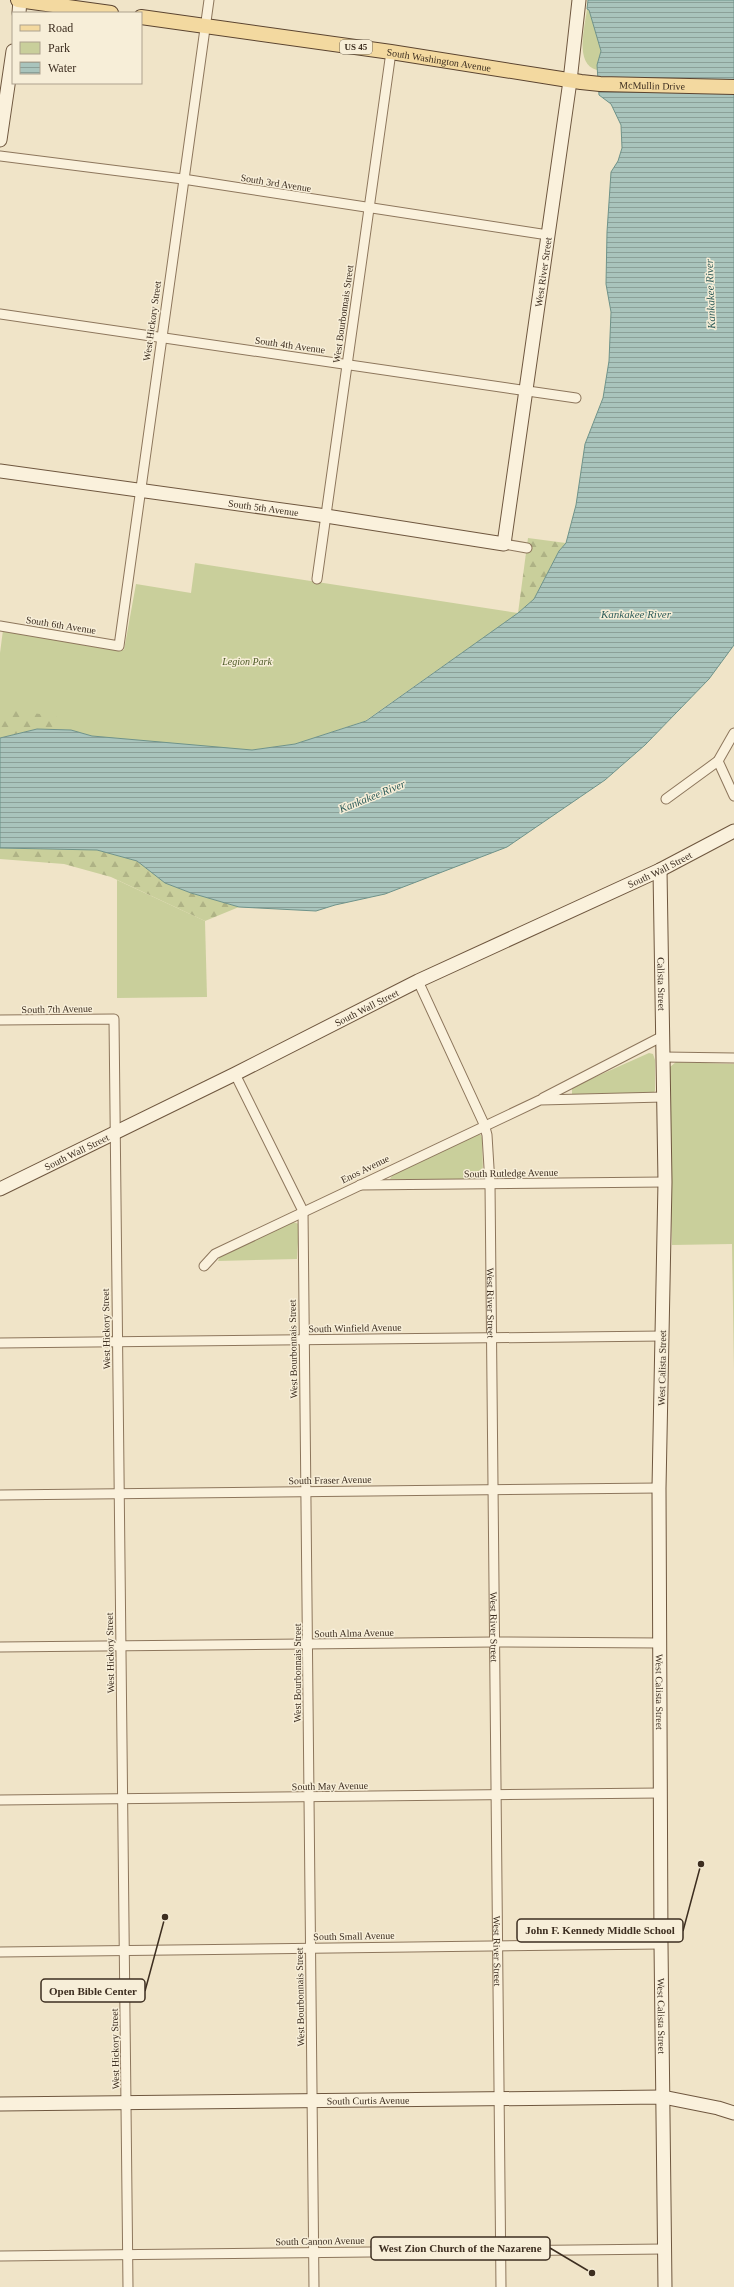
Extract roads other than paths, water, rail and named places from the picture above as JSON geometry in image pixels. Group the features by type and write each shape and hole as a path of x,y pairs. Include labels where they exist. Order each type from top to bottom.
{"main road":[{"path":"20,0 104,12"},
{"name":"South Washington Avenue","path":"142,17 391,52 570,81"},
{"name":"McMullin Drive","path":"570,81 600,84 734,87"}],"street":[{"path":"18,12 20,0"},
{"name":"West Hickory Street","path":"119,646 209,0"},
{"name":"West River Street","path":"504,544 570,81 579,0"},
{"name":"West Bourbonnais Street","path":"317,579 391,52"},
{"path":"0,140 3,93 12,55"},
{"name":"South 3rd Avenue","path":"0,156 183,179 548,235"},
{"name":"South 4th Avenue","path":"0,314 576,398"},
{"name":"South 5th Avenue","path":"0,471 326,516 527,548"},
{"name":"South 6th Avenue","path":"0,626 119,646"},
{"path":"666,799 718,761 734,733"},
{"path":"718,761 734,796"},
{"name":"South Wall Street","path":"0,1189 115,1131 235,1074 418,981 660,870 734,831"},
{"name":"Calista Street","path":"660,870 664,1097"},
{"name":"West River Street","path":"418,981 484,1124 487,1135 490,1184 501,2287"},
{"name":"West Hickory Street","path":"114,1019 128,2287"},
{"name":"South 7th Avenue","path":"0,1020 114,1019"},
{"name":"Enos Avenue","path":"204,1266 215,1254 484,1124 540,1100 663,1036"},
{"path":"664,1057 734,1058"},
{"name":"West Bourbonnais Street","path":"235,1074 303,1211 314,2287"},
{"name":"Enos Avenue","path":"540,1100 664,1097"},
{"name":"West Calista Street","path":"664,1097 665,1182 659,1488 661,1944 665,2287"},
{"name":"South Rutledge Avenue","path":"356,1185 665,1182"},
{"name":"South Winfield Avenue","path":"0,1343 663,1336"},
{"name":"South Fraser Avenue","path":"0,1495 659,1488"},
{"name":"South Alma Avenue","path":"0,1647 494,1642 660,1643"},
{"name":"South May Avenue","path":"0,1800 660,1793"},
{"name":"South Small Avenue","path":"0,1952 661,1944"},
{"name":"South Curtis Avenue","path":"0,2104 663,2097 718,2108 734,2113"},
{"name":"South Cannon Avenue","path":"0,2256 664,2249"}],"water":[{"name":"Kankakee River","path":"588,0 734,0 734,645 709,679 645,745 605,780 507,847 385,894 335,905 316,911 239,907 191,893 165,883 137,861 97,850 0,848 0,738 37,729 71,730 92,736 252,750 295,744 366,721 518,613 534,599 559,551 566,543 576,505 585,444 603,398 609,361 611,312 606,284 607,232 611,172 618,161 622,148 621,125 611,104 599,95 597,65 601,51 589,10 587,9"}],"place":[{"name":"John F. Kennedy Middle School","path":"701,1864"},
{"name":"Open Bible Center","path":"165,1917"},
{"name":"West Zion Church of the Nazarene","path":"592,2273"}],"park label":[{"name":"Legion Park","path":"247,661"}]}
